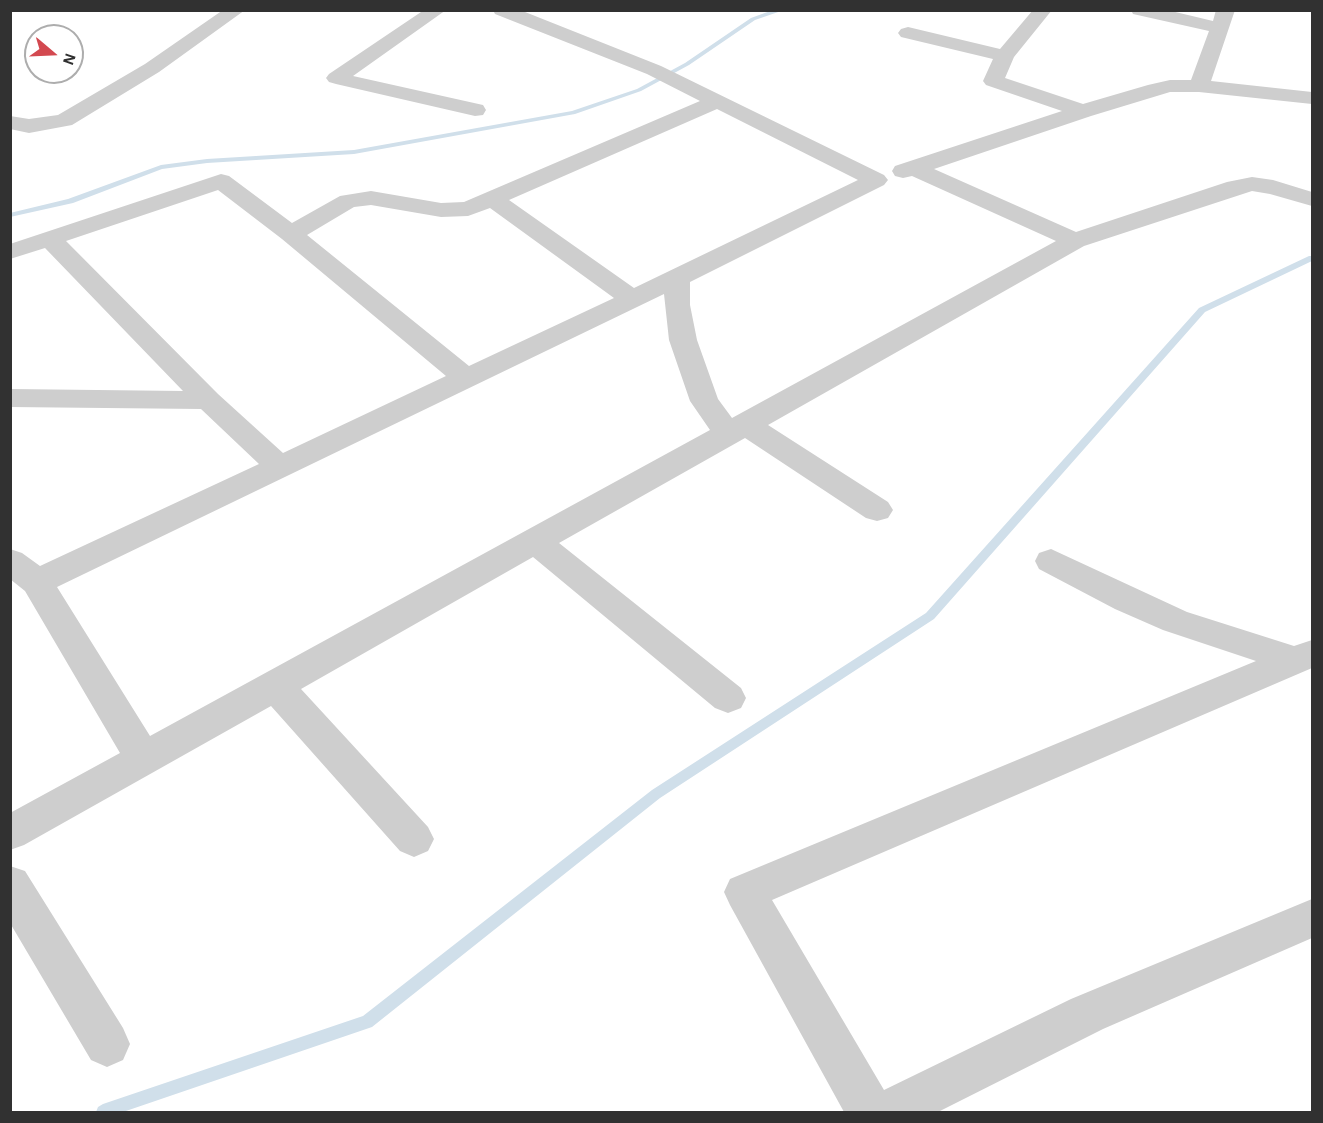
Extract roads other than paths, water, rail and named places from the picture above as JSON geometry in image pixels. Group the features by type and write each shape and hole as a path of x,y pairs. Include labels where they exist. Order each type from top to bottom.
{"street":[{"path":"10,122 29,126 64,120 152,68 236,10"},
{"path":"437,10 336,78 475,110"},
{"path":"502,10 654,69 876,180"},
{"path":"1042,10 1005,56 993,81 1083,111"},
{"path":"1140,10 1222,19 1199,86"},
{"path":"908,33 1005,56"},
{"path":"37,582 677,278 876,180 1083,111 1170,86 1199,86 1312,98"},
{"path":"291,234 348,201 371,198 441,210 468,209 718,101"},
{"path":"914,168 1075,241"},
{"path":"10,252 221,181 291,234 466,378"},
{"path":"10,833 1075,241 1235,187 1252,184 1312,199"},
{"path":"492,199 632,299"},
{"path":"50,238 208,400 280,467"},
{"path":"677,278 677,304 683,340 704,401 738,429 877,510"},
{"path":"10,398 208,400"},
{"path":"535,541 728,698"},
{"path":"10,561 37,582 144,759"},
{"path":"1051,561 1127,600 1175,621 1304,657"},
{"path":"870,1113 745,892 1304,657"},
{"path":"276,686 414,839"},
{"path":"10,884 107,1044"},
{"path":"889,1113 1087,1014 1312,918"}],"waterway":[{"path":"10,215 70,201 161,167 207,161 354,152 573,113 639,90 687,64 753,19 781,10"},
{"path":"103,1112 367,1022 656,794 930,616 1202,310 1312,258"}]}
